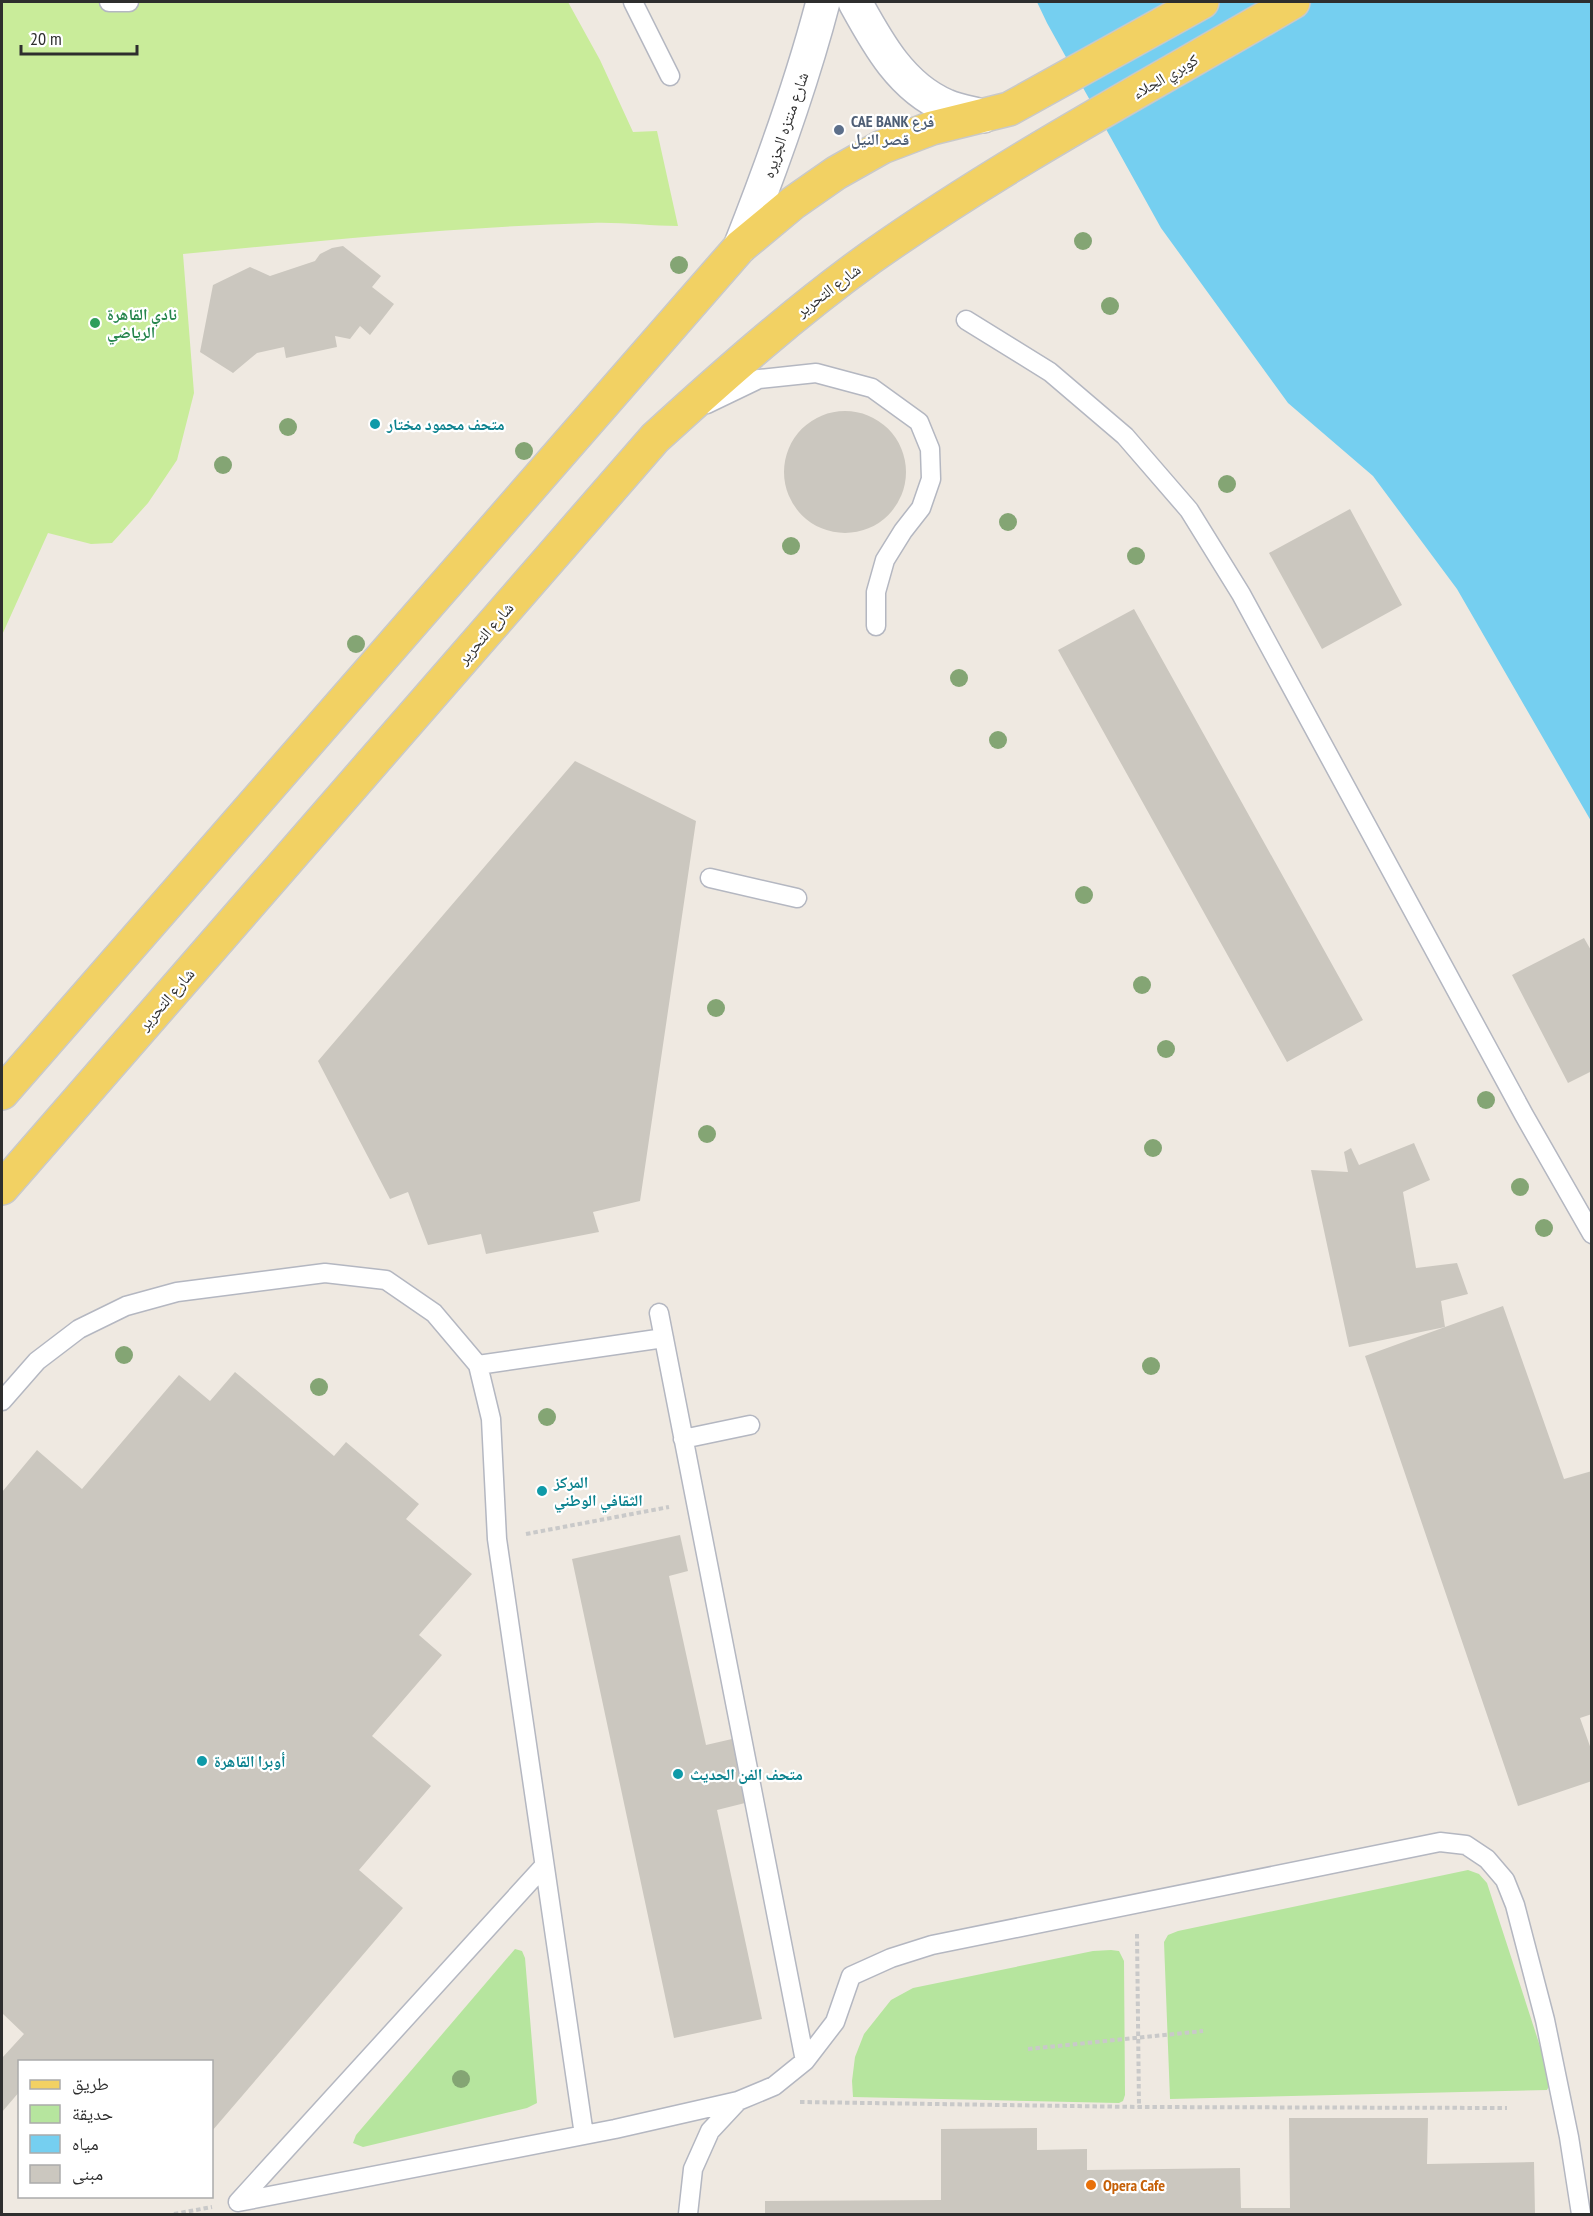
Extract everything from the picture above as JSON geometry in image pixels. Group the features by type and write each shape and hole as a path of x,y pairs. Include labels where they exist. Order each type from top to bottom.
{"main road":[{"path":"2,1093 740,247 793,203 845,168 882,147 932,128 996,112 1202,2"},
{"name":"كوبري الجلاء","path":"1036,152 1293,2"},
{"name":"شارع التحرير","path":"2,1188 655,438 714,384 790,320 869,259 951,203 1036,152"}],"street":[{"name":"شارع منتزه الجزيره","path":"740,247 777,154 808,58 823,2"},
{"path":"855,2 888,59 914,86 946,106 996,112"}],"lane":[{"path":"109,2 129,2"},
{"path":"633,2 670,76"},
{"path":"966,320 1050,372 1125,436 1190,510 1241,594 1518,1104 1592,1234"},
{"path":"655,438 707,404 759,379 816,373 872,388 919,422 930,449 931,479 921,508 885,560 876,592 876,626"},
{"path":"710,878 797,898"},
{"path":"2,1401 37,1361 79,1329 126,1306 177,1292 325,1273 386,1280 434,1313 478,1365 490,1419 497,1539 543,1867 584,2135"},
{"path":"659,1313 805,2061"},
{"path":"478,1365 664,1338"},
{"path":"683,1439 750,1425"},
{"path":"237,2202 584,2135 738,2101 774,2086 805,2061 835,2022 852,1976 891,1958 932,1945 1440,1842 1466,1845 1487,1859 1505,1880 1515,1905 1547,2031 1569,2137 1581,2214"},
{"path":"237,2202 543,1867"},
{"path":"688,2214 693,2169 710,2131 738,2101"}],"path":[{"path":"497,1539 696,1502"},
{"path":"1137,1902 1139,2107"},
{"path":"1028,2049 1203,2031"},
{"path":"797,2102 1139,2107 1507,2108"},
{"path":"174,2214 237,2202"}],"green space":[{"name":"نادي القاهرة الرياضي","path":"2,2 568,2 600,60 633,132 657,131 678,226 603,223 541,225 387,235 183,254 194,393 177,460 148,503 112,543 91,544 48,533 2,635"},
{"path":"1468,1870 1479,1874 1487,1883 1550,2077 1547,2090 1170,2099 1164,1942 1168,1935"},
{"path":"515,1949 522,1951 525,1958 537,2103 527,2108 363,2147 353,2143 356,2135"},
{"path":"1093,1951 1119,1951 1124,1961 1125,2095 1123,2101 1119,2103 853,2097 855,2057 864,2034 891,2000 913,1988"}],"water":[{"path":"1037,2 1591,2 1591,821 1457,589 1373,476 1288,403 1161,228"}],"building":[{"path":"343,246 381,276 372,287 394,304 370,335 360,326 350,339 335,336 337,347 286,358 284,347 257,353 233,373 200,352 213,285 250,267 270,276 315,261 320,254"},
{"path":"845,411 868,416 888,429 901,449 906,472 901,495 888,515 868,528 845,533 822,528 802,515 789,495 784,472 789,449 802,429 822,416"},
{"path":"1350,509 1402,605 1322,649 1269,553"},
{"path":"1134,609 1363,1020 1287,1062 1058,650"},
{"path":"575,761 696,821 640,1201 593,1212 599,1232 486,1254 481,1234 428,1245 408,1192 390,1199 318,1061"},
{"path":"1584,938 1592,952 1592,1071 1568,1083 1512,975"},
{"path":"1414,1143 1430,1180 1403,1192 1416,1268 1457,1263 1468,1294 1441,1301 1445,1327 1349,1347 1311,1170 1348,1172 1344,1152 1351,1148 1359,1165"},
{"path":"1503,1306 1564,1479 1592,1471 1592,1714 1580,1718 1592,1752 1592,1781 1518,1806 1365,1356"},
{"name":"أوبرا القاهرة","path":"235,1372 334,1456 346,1442 419,1504 406,1519 472,1574 419,1635 442,1655 372,1736 431,1786 359,1870 403,1908 213,2130 213,2060 18,2060 18,2093 2,2112 2,2058 24,2034 2,2013 2,1492 37,1450 82,1489 179,1375 210,1401"},
{"name":"متحف الفن الحديث","path":"680,1535 688,1571 669,1576 706,1745 732,1739 745,1803 717,1810 762,2019 674,2038 572,1559"},
{"path":"1289,2118 1428,2118 1427,2164 1534,2162 1535,2214 765,2214 765,2201 941,2200 941,2129 1037,2128 1037,2150 1087,2149 1087,2170 1240,2168 1241,2208 1290,2208"}],"place":[{"name":"CAE BANK فرع قصر النيل","path":"839,130"},
{"name":"نادي القاهرة الرياضي","path":"95,323"},
{"name":"متحف محمود مختار","path":"375,424"},
{"name":"المركز الثقافي الوطني","path":"542,1491"},
{"name":"أوبرا القاهرة","path":"202,1761"},
{"name":"متحف الفن الحديث","path":"678,1774"},
{"name":"Opera Cafe","path":"1091,2185"}]}
